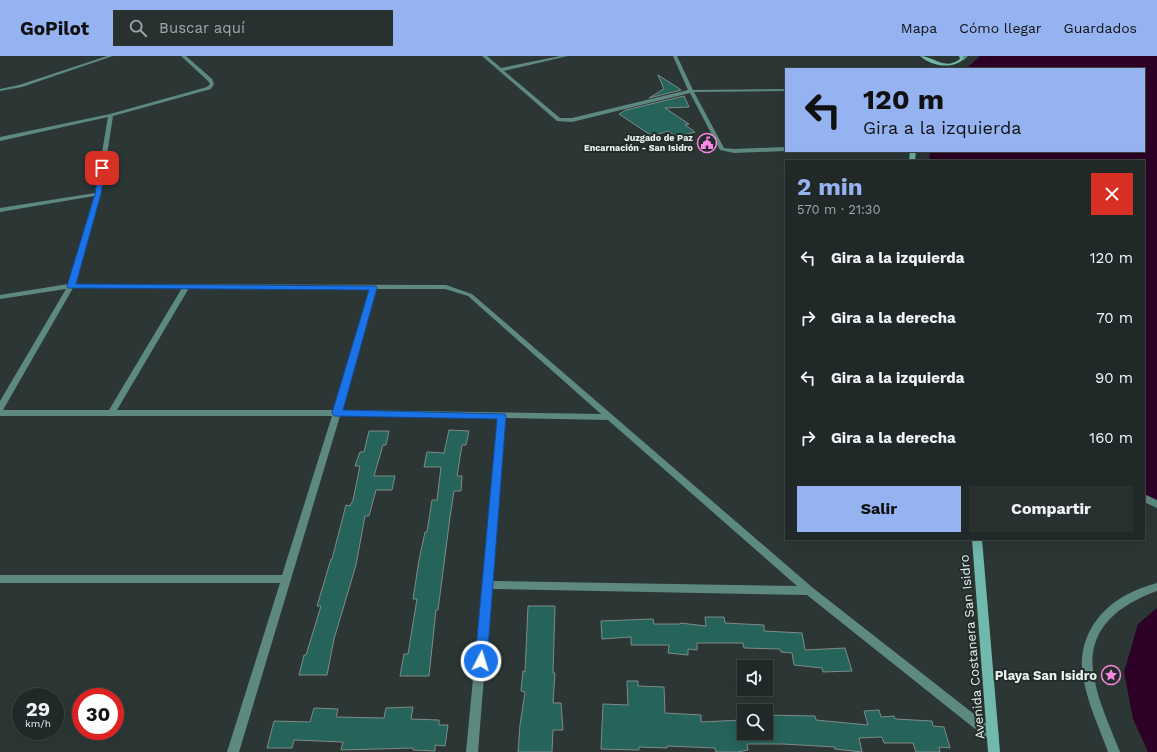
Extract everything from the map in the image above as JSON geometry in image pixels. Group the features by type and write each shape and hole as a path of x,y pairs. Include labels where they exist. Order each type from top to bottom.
{"main road":[{"path":"923,57 943,64 956,63"},
{"path":"923,57 932,68"},
{"path":"944,68 956,63 963,57"},
{"name":"Avenida Costanera San Isidro","path":"978,540 994,752"}],"street":[{"path":"0,90 20,86 111,56"},
{"path":"0,139 110,115 209,88 212,84 210,80 183,56"},
{"path":"484,56 559,120 572,120 691,91 785,90"},
{"path":"500,70 566,56"},
{"path":"675,56 691,91 722,149 734,151 785,149"},
{"path":"0,408 71,286 98,194 110,115"},
{"path":"0,210 98,194"},
{"path":"0,297 71,286 186,288 446,287 470,295 809,591 993,736"},
{"path":"111,413 186,288"},
{"path":"233,752 337,413 373,288"},
{"path":"0,413 337,413 608,417"},
{"path":"472,752 502,416"},
{"path":"1145,498 1157,504"},
{"path":"0,579 285,579"},
{"path":"488,585 809,591"},
{"path":"1114,752 1087,668 1088,652 1094,634 1109,612 1131,596 1157,587"}],"shaded area":[{"path":"980,56 1157,56 1157,501 1145,496 1145,160 929,160 930,152 1145,152 1145,68 967,68"},
{"path":"1157,608 1157,752 1148,752 1133,719 1124,672 1138,624"}],"building":[{"path":"658,75 681,90 649,98 664,89"},
{"path":"684,96 689,107 665,108 689,124 685,125 695,132 677,137 668,131 652,136 619,114 626,110"},
{"path":"449,430 469,431 466,445 462,445 457,476 462,476 461,491 454,491 438,610 436,610 429,676 400,676 404,654 408,654 417,599 413,599 419,560 425,532 427,532 432,500 437,500 441,467 424,467 427,452 444,453"},
{"path":"369,431 389,431 386,445 383,445 374,476 395,476 392,490 376,490 369,516 365,516 356,565 334,639 327,675 299,675 304,655 306,655 321,606 317,606 332,559 346,505 350,506 353,500 360,466 355,466 360,452 364,452"},
{"path":"528,606 555,606 553,673 555,673 553,703 561,703 563,730 553,730 552,752 518,752 525,692 521,691 523,671 525,672"},
{"path":"705,617 724,617 725,623 764,625 764,631 802,633 805,650 845,648 852,671 823,672 822,668 794,665 792,653 781,652 780,649 744,648 743,643 697,643 697,650 688,649 688,655 668,653 669,645 631,645 631,637 602,639 601,621 653,619 654,624 680,623 706,626"},
{"path":"627,681 638,681 638,686 664,687 665,713 701,715 701,722 737,720 737,740 773,740 773,715 815,716 816,720 868,725 864,711 879,710 881,717 894,716 895,719 932,721 933,726 944,727 950,748 939,747 940,752 916,752 913,743 884,743 882,737 859,738 862,752 835,749 835,747 783,744 747,744 748,750 738,752 716,752 715,748 667,746 667,748 639,747 639,750 601,749 603,704 628,705"},
{"path":"413,707 411,719 439,720 439,725 448,725 445,746 435,745 435,751 413,750 413,748 341,750 343,742 294,740 292,748 267,748 274,721 310,722 314,708 338,709 336,717 384,718 386,708"}],"place":[{"name":"Juzgado de Paz Encarnación - San Isidro","path":"707,143"},
{"name":"Playa San Isidro","path":"1111,675"}],"route":[{"path":"102,168 98,194 71,286 186,288 373,288 337,413 502,416 481,661"}]}
